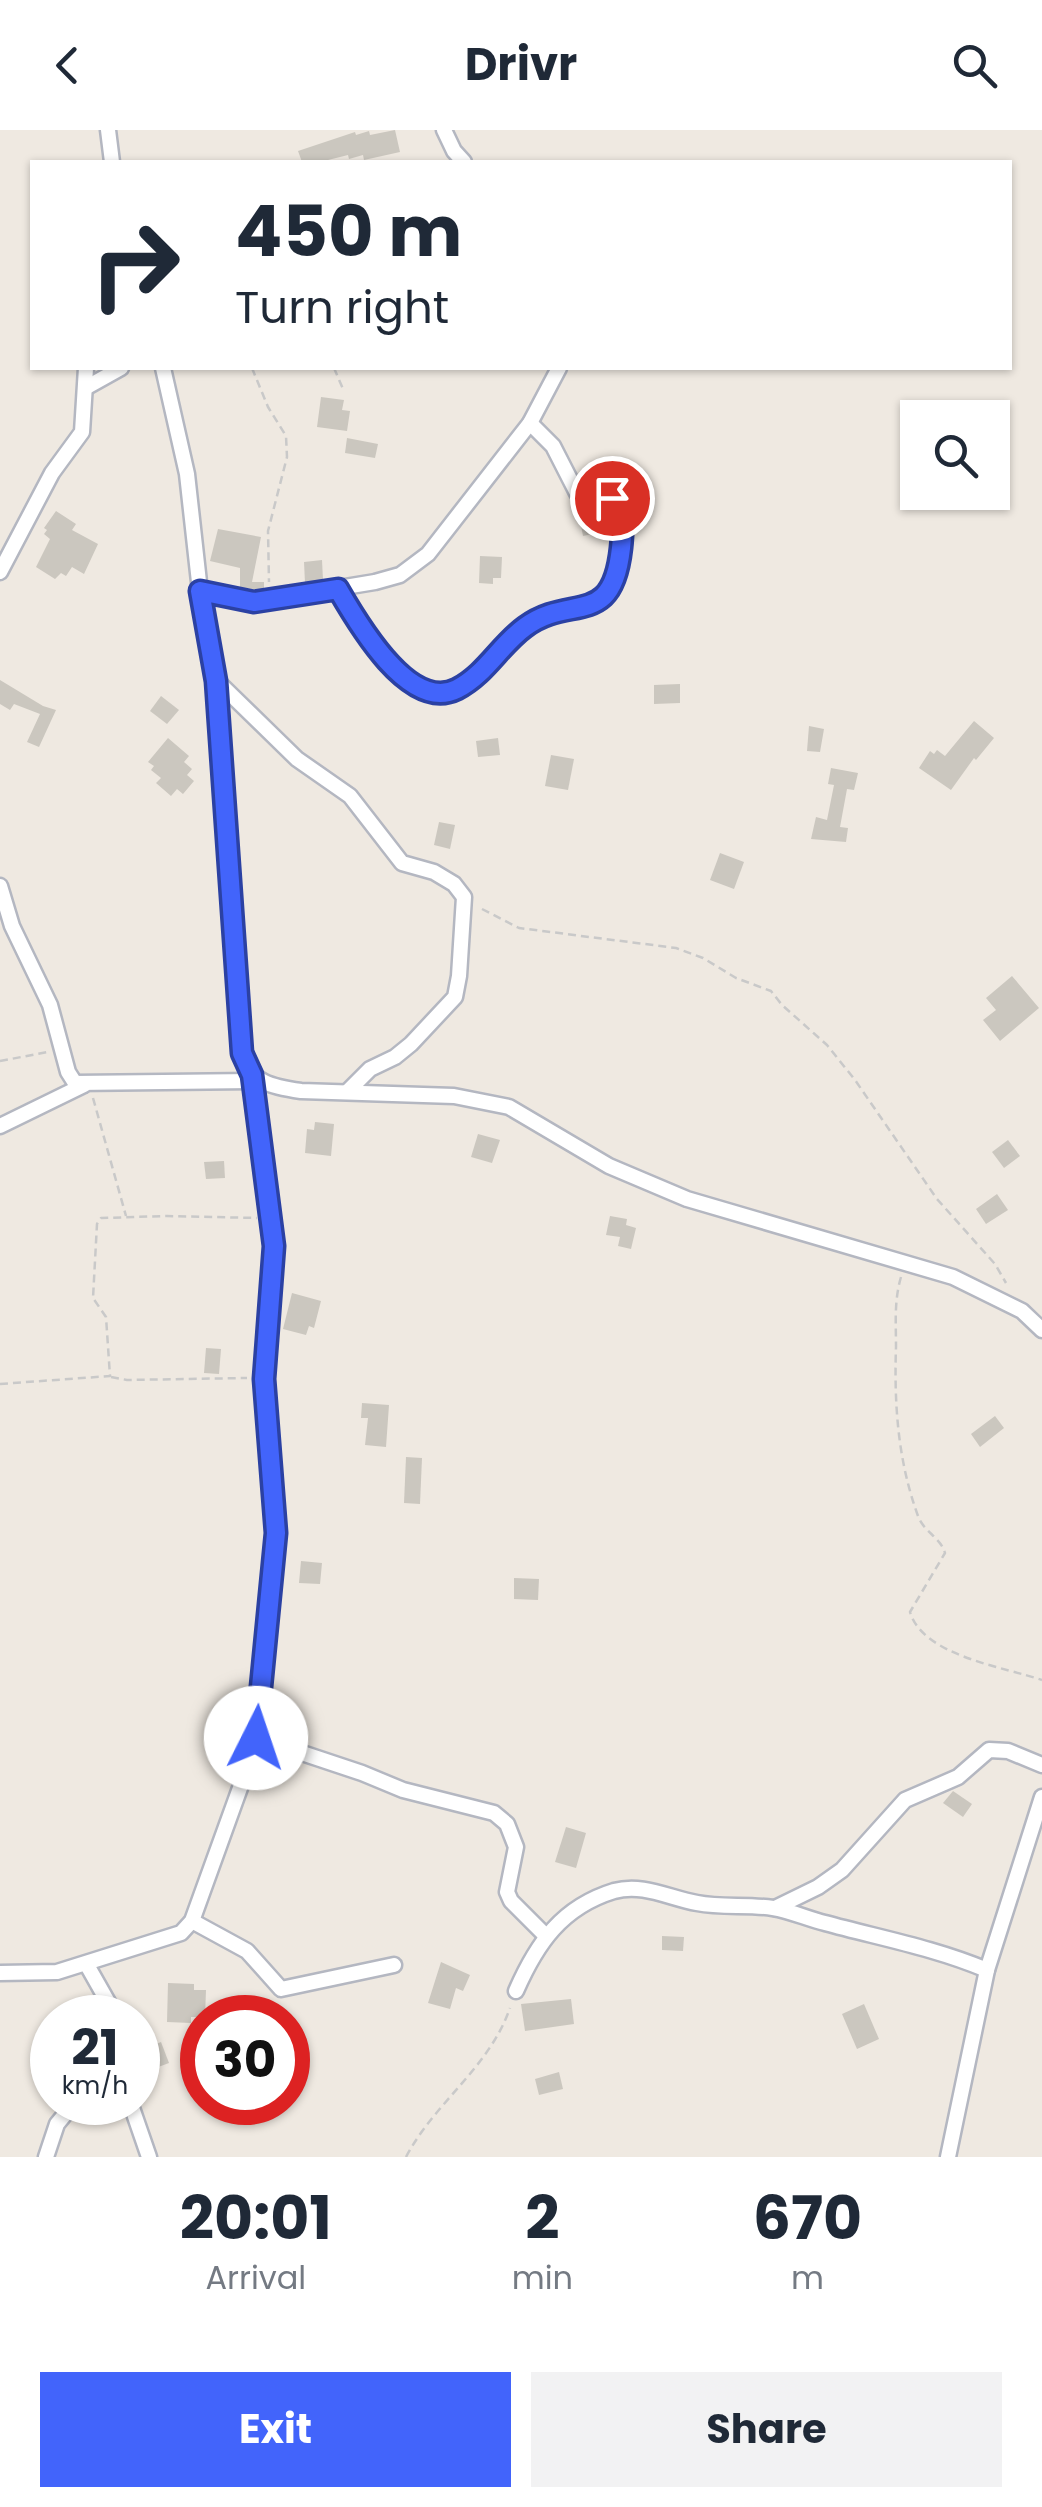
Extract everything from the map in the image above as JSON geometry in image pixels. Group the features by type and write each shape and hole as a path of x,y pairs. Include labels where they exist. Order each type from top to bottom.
{"street":[{"path":"108,130 112,160"},
{"path":"444,130 462,160"},
{"path":"0,572 52,473 82,432 86,370"},
{"path":"88,387 118,370"},
{"path":"0,1973 56,1972 87,1964 170,1939 192,1920 243,1785 256,1738 276,1533 264,1379 273,1220 253,1078 242,1053 216,681 200,591 187,474 163,370"},
{"path":"200,591 243,601 271,599 388,579 414,566 428,554 530,424 558,370"},
{"path":"338,589 388,661 418,688 439,693 454,691 470,680 522,628 591,605 606,596 615,581 620,556 623,531 618,506 612,498 577,493 553,446 530,424"},
{"path":"216,681 287,750 350,796 402,863 434,872 454,884 464,897 460,976 455,997 411,1044 370,1069 348,1092"},
{"path":"0,886 12,926 43,989 71,1079 84,1085"},
{"path":"0,1126 84,1085 253,1078 276,1088 454,1096 499,1104 528,1116 609,1166 687,1199 953,1277 1022,1312 1042,1330"},
{"path":"256,1738 362,1772 403,1790 494,1813 506,1824 516,1847 507,1892 511,1901 545,1934"},
{"path":"775,1908 842,1870 905,1800 958,1778 989,1750 1008,1751 1042,1765"},
{"path":"948,2157 987,1970 1042,1798"},
{"path":"516,1990 545,1934 572,1910 629,1889 656,1891 704,1904 775,1908 941,1952 987,1970"},
{"path":"192,1920 247,1951 281,1989 394,1965"},
{"path":"87,1964 105,1995"},
{"path":"46,2157 57,2125"},
{"path":"138,2125 148,2157"}],"path":[{"path":"253,370 268,407 286,436 287,457 268,531 266,564 271,599"},
{"path":"335,370 344,388"},
{"path":"464,897 519,928 676,948 703,958 736,978 771,990 827,1045 855,1080 937,1199 995,1264 1022,1312"},
{"path":"0,1061 63,1049"},
{"path":"84,1085 92,1096 126,1217"},
{"path":"110,1376 106,1318 92,1298 97,1224 101,1218 229,1216 273,1220"},
{"path":"906,1261 894,1307 894,1401 902,1438 903,1472 922,1525 944,1546 945,1553 910,1612 914,1623 943,1647 1042,1680"},
{"path":"0,1384 110,1376 127,1380 264,1379"},
{"path":"406,2157 432,2115 490,2050 516,1990"}],"building":[{"path":"395,130 400,152 364,160 363,155 349,159 348,155 301,160 298,151 355,132 356,135 369,131 370,135"},
{"path":"321,397 344,400 342,410 350,411 347,431 317,427"},
{"path":"347,438 378,444 375,458 345,453"},
{"path":"601,506 602,515 609,514 612,530 583,536 578,510"},
{"path":"56,511 76,524 72,530 98,544 84,574 72,567 66,576 61,573 55,579 36,567 50,539 44,528"},
{"path":"218,529 261,537 252,582 264,582 264,590 240,588 240,568 210,561"},
{"path":"480,556 502,557 501,578 493,578 493,584 479,583"},
{"path":"322,560 323,580 305,583 304,562"},
{"path":"0,680 56,710 39,747 27,742 40,714 14,704 10,710 0,704"},
{"path":"680,684 680,703 654,704 654,685"},
{"path":"161,696 179,710 167,724 150,711"},
{"path":"974,721 994,738 951,790 919,768 930,751 934,754 937,750 945,756"},
{"path":"809,726 824,729 820,752 807,751"},
{"path":"168,738 189,756 184,762 192,769 187,775 194,781 183,794 177,789 171,796 156,783 161,778 148,762"},
{"path":"498,738 500,755 478,757 476,741"},
{"path":"551,755 574,759 568,790 545,786"},
{"path":"831,768 858,773 854,790 847,789 840,827 848,828 846,842 811,839 816,817 827,820 834,785 828,784"},
{"path":"439,822 455,825 450,849 434,845"},
{"path":"720,853 744,862 734,889 710,880"},
{"path":"1012,976 1039,1008 1000,1041 983,1020 996,1010 986,998"},
{"path":"315,1122 334,1124 331,1156 305,1153 307,1129 314,1130"},
{"path":"478,1134 500,1140 492,1163 471,1157"},
{"path":"1008,1140 1020,1156 1004,1168 992,1152"},
{"path":"224,1161 225,1178 206,1179 204,1162"},
{"path":"997,1194 1008,1210 986,1224 976,1209"},
{"path":"610,1216 627,1219 626,1225 636,1228 631,1249 618,1246 620,1237 606,1235"},
{"path":"292,1293 321,1301 314,1328 309,1326 306,1335 283,1329"},
{"path":"206,1348 221,1349 219,1374 204,1373"},
{"path":"362,1403 389,1405 386,1447 365,1445 368,1418 361,1418"},
{"path":"995,1416 1004,1428 980,1447 971,1434"},
{"path":"406,1457 422,1458 420,1504 404,1503"},
{"path":"301,1561 322,1563 320,1584 299,1583"},
{"path":"514,1578 539,1579 538,1600 514,1599"},
{"path":"953,1791 972,1804 963,1817 943,1803"},
{"path":"566,1827 586,1833 576,1868 555,1862"},
{"path":"662,1936 684,1937 683,1951 662,1950"},
{"path":"441,1962 470,1975 463,1991 456,1988 450,2009 428,2003"},
{"path":"168,1983 194,1984 194,1990 206,1990 206,1995 180,1995 180,2023 167,2022"},
{"path":"571,1999 574,2024 525,2031 521,2004"},
{"path":"864,2004 879,2039 857,2049 842,2014"},
{"path":"160,2042 169,2063 160,2066"},
{"path":"559,2072 563,2089 539,2095 535,2079"}],"route":[{"path":"256,1738 276,1533 264,1414 273,1220 252,1075 242,1053 216,681 200,591 254,602 338,589 373,644 402,675 418,688 439,693 454,691 492,662 522,628 591,605 606,596 615,581 623,531 622,516 612,498"}]}
